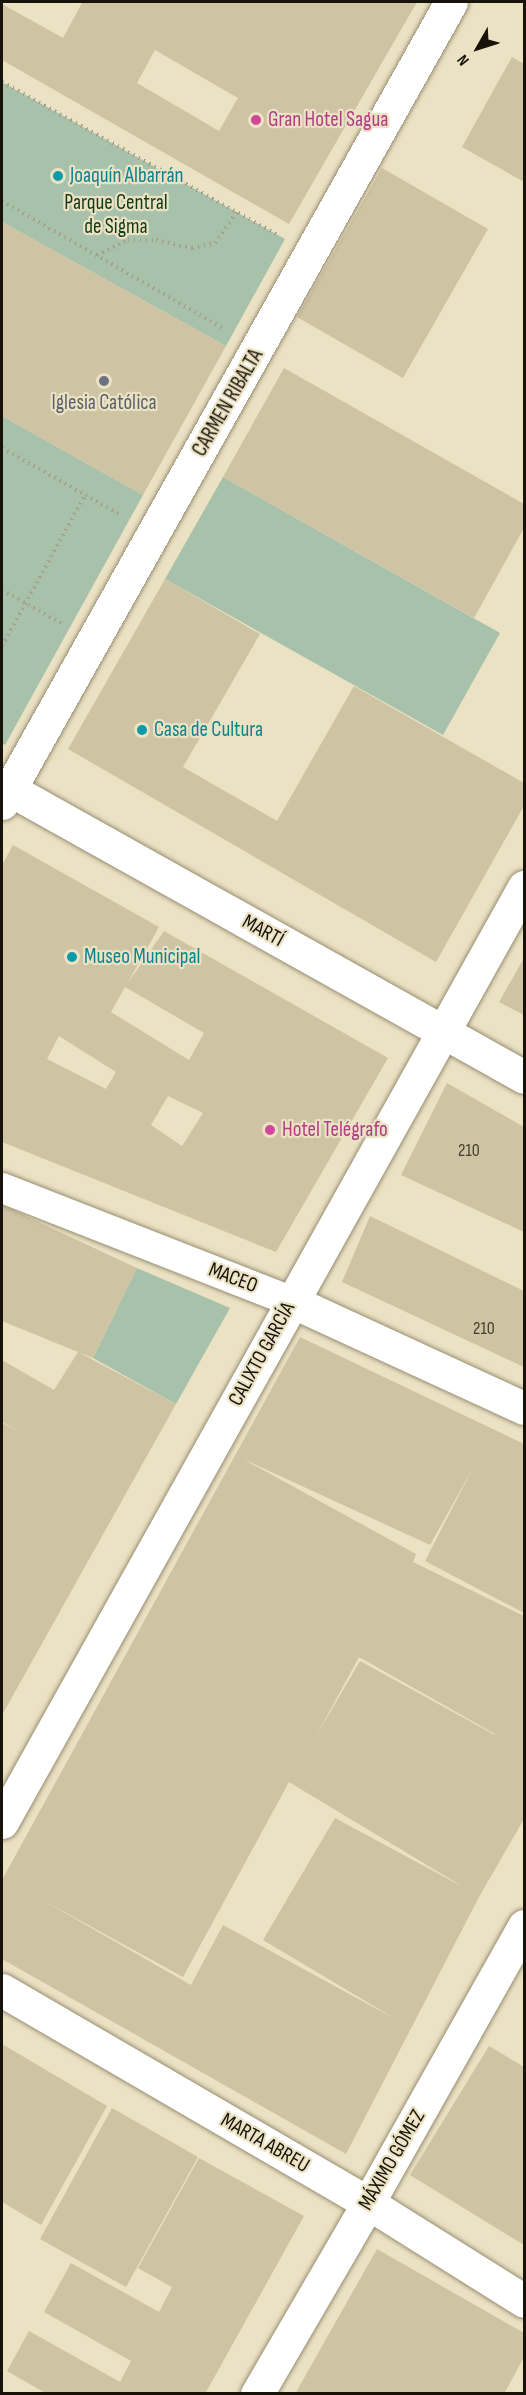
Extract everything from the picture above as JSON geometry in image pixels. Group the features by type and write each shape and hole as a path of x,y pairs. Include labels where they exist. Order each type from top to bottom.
{"main road":[{"name":"CARMEN RIBALTA","path":"4,792 260,348 310,252 451,2"},
{"name":"MARTÍ","path":"4,792 525,1077"},
{"name":"CALIXTO GARCÍA","path":"2,1822 441,1032 525,886"},
{"name":"MACEO","path":"291,1301 525,1408"},
{"name":"MÁXIMO GÓMEZ","path":"257,2394 525,1926"},
{"name":"MARTA ABREU","path":"2,1990 368,2203 525,2301"}],"street":[{"name":"MACEO","path":"2,1188 291,1301"}],"path":[{"path":"2,81 310,252"},
{"path":"2,201 260,348"},
{"path":"96,255 128,240 156,240 192,248 215,243 237,212"},
{"path":"2,447 153,533"},
{"path":"2,646 85,495"},
{"path":"2,591 93,641"}],"green space":[{"name":"Parque Central de Sigma","path":"2,82 285,239 226,346 2,222"},
{"path":"2,416 143,495 5,745 2,743"},
{"path":"223,477 500,633 443,735 165,579"},
{"path":"137,1268 230,1308 176,1404 93,1358"}],"building":[{"path":"79,2 417,2 289,224 2,60 2,4 63,38 82,3","holes":["155,50 238,98 219,131 137,83"]},
{"path":"512,57 524,64 524,182 462,147"},
{"path":"382,168 488,229 403,378 297,317"},
{"name":"Iglesia Católica","path":"2,222 226,346 143,495 2,416"},
{"path":"284,368 524,504 524,528 474,618 223,477"},
{"path":"165,579 260,634 183,767 277,821 354,686 524,783 524,806 436,962 68,749"},
{"path":"13,845 159,927 127,984 164,931 388,1058 276,1252 2,1142 2,865","holes":["125,987 204,1033 189,1060 111,1012","59,1036 116,1072 106,1089 47,1059","168,1096 203,1113 182,1146 151,1125"]},
{"path":"524,958 524,1015 499,1002"},
{"path":"447,1083 524,1127 524,1232 401,1175"},
{"path":"2,1205 137,1268 93,1358 80,1353 176,1404 2,1715 2,1423 19,1431 2,1422 2,1360 54,1390 78,1352 2,1321"},
{"path":"370,1216 524,1291 524,1367 342,1282"},
{"path":"300,1337 524,1444 524,1613 425,1561 474,1466 430,1545 243,1459 416,1554 413,1562 524,1616 524,1819 479,1897 346,2154 2,1959 2,1880","holes":["359,1657 495,1734 495,1735 360,1661 315,1738","289,1782 465,1888 335,1818 263,1940 397,2020 223,1925 191,1985 37,1897 183,1977"]},
{"path":"2,2044 107,2106 41,2225 2,2202"},
{"path":"489,2046 524,2067 524,2245 410,2175"},
{"path":"112,2108 198,2157 126,2287 40,2239"},
{"path":"199,2158 304,2216 205,2394 47,2394 7,2371 29,2331 120,2382 131,2361 44,2312 71,2263 159,2312 172,2287 138,2268"},
{"path":"377,2249 524,2333 524,2357 504,2394 295,2394"}],"place":[{"name":"Gran Hotel Sagua","path":"256,120"},
{"name":"Joaquín Albarrán","path":"58,176"},
{"name":"Iglesia Católica","path":"104,381"},
{"name":"Casa de Cultura","path":"142,730"},
{"name":"Museo Municipal","path":"72,957"},
{"name":"Hotel Telégrafo","path":"270,1130"}]}
